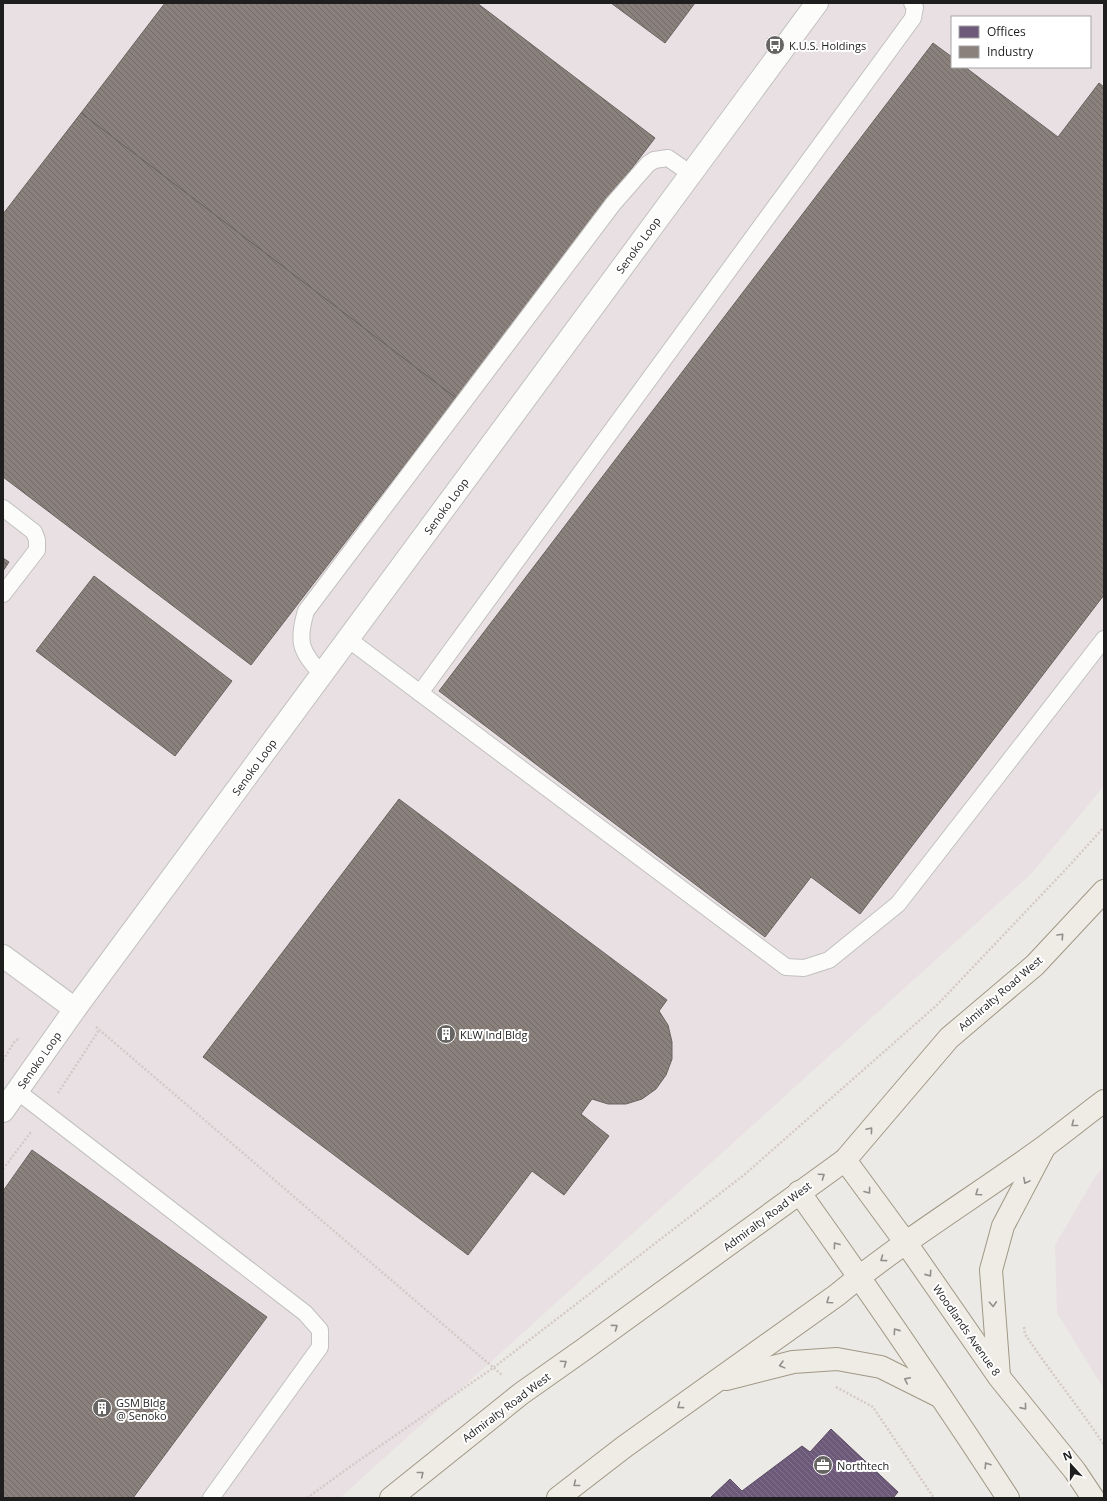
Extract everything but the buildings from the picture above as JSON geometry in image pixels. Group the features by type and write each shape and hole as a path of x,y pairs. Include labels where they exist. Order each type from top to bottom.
{"main road":[{"name":"Admiralty Road West","path":"391,1498 522,1393 584,1350 742,1236 799,1192 845,1160 949,1038 1035,965 1104,891"},
{"path":"558,1498 624,1447 837,1295 859,1276 1044,1147 1104,1101"},
{"path":"999,1377 991,1270 1003,1226 1044,1147"},
{"name":"Woodlands Avenue 8","path":"845,1160 906,1242 999,1377 1075,1471 1093,1498"},
{"path":"799,1192 942,1397 1008,1498"},
{"path":"712,1383 793,1362 837,1359 881,1367 942,1397"}],"street":[{"name":"Senoko Loop","path":"3,1111 75,1009 817,3"},
{"path":"3,956 75,1009"}],"lane":[{"path":"420,693 913,18 914,7 912,3"},
{"path":"322,674 309,662 301,646 300,628 306,611 614,204 648,164 654,160 668,158 691,174"},
{"path":"3,508 34,532 37,540 37,550 3,594"},
{"path":"348,639 786,967 804,968 829,960 898,904 1104,639"},
{"path":"17,1091 306,1313 320,1330 320,1347 211,1498"}],"path":[{"path":"307,1498 350,1466 493,1368 744,1175 937,1005 1104,827"},
{"path":"75,1009 522,1393"},
{"path":"1024,1326 1025,1334 1050,1372 1083,1414 1104,1445"},
{"path":"835,1386 873,1408 934,1498"}],"shaded area":[{"path":"3,3 1104,3 1104,786 1032,873 340,1498 3,1498"},
{"path":"1104,1167 1104,1389 1057,1313 1055,1245 1095,1177"}],"place":[{"name":"K.U.S. Holdings","path":"775,45"},
{"name":"KLW Ind Bldg","path":"446,1034"},
{"name":"GSM Bldg @ Senoko","path":"102,1408"},
{"name":"Northtech","path":"823,1465"}]}
